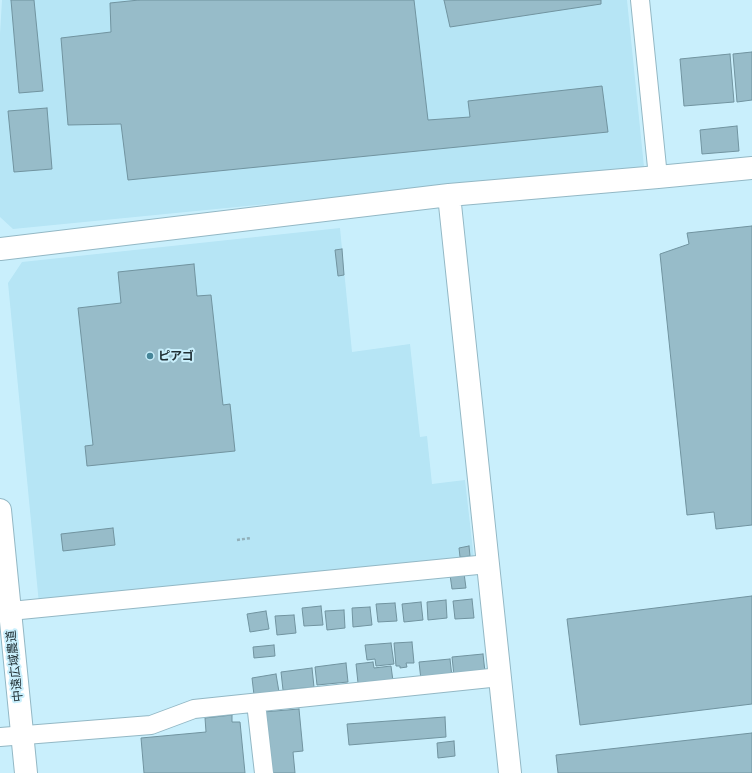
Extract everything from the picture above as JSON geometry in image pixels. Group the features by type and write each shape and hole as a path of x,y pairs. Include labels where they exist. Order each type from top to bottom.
{"street":[{"path":"640,0 658,177"},
{"path":"0,249 449,195 752,168"},
{"path":"449,195 510,773"},
{"name":"中遠広域農道","path":"0,510 5,612 26,773"},
{"path":"5,612 488,564"},
{"path":"0,737 151,726 194,709 500,677"},
{"path":"256,703 264,773"}],"path":[{"path":"237,540 251,538"}],"shaded area":[{"path":"2,0 627,0 644,167 13,229 0,217 0,34"},
{"path":"340,228 352,352 410,344 420,437 427,436 432,484 465,480 474,559 39,604 8,283 22,262"}],"building":[{"path":"11,0 34,0 43,91 19,93"},
{"path":"139,0 414,0 428,120 470,117 468,101 602,86 608,132 128,180 121,124 68,125 61,38 111,32 110,3"},
{"path":"444,0 601,0 601,4 450,27"},
{"path":"752,52 752,100 737,102 733,54"},
{"path":"730,54 734,102 684,106 680,59"},
{"path":"47,108 52,169 14,172 8,111"},
{"path":"737,126 739,151 702,154 700,130"},
{"path":"752,226 752,525 716,529 714,512 687,515 660,254 689,244 687,233"},
{"path":"342,249 344,275 338,276 335,250"},
{"name":"ピアゴ","path":"194,264 197,296 211,295 223,405 230,404 235,451 87,466 85,446 93,445 78,308 121,303 118,272"},
{"path":"113,528 115,545 63,551 61,534"},
{"path":"469,546 470,556 460,557 459,548"},
{"path":"464,573 466,588 452,589 450,575"},
{"path":"752,596 752,704 580,725 567,619"},
{"path":"472,599 474,618 455,619 453,601"},
{"path":"446,600 447,618 428,620 427,602"},
{"path":"421,602 423,620 404,622 402,604"},
{"path":"395,603 397,621 378,622 376,604"},
{"path":"321,606 323,625 304,626 302,608"},
{"path":"370,607 372,625 353,627 352,608"},
{"path":"344,610 345,628 327,630 325,611"},
{"path":"266,611 269,629 250,632 247,614"},
{"path":"294,615 296,633 277,635 275,616"},
{"path":"412,642 414,663 406,663 407,667 400,668 400,666 396,666 394,643"},
{"path":"391,643 394,664 376,666 375,659 367,660 365,645"},
{"path":"274,645 275,656 254,658 253,647"},
{"path":"483,654 485,672 454,676 452,657"},
{"path":"450,659 452,677 421,680 419,662"},
{"path":"373,662 374,668 391,666 393,681 358,683 356,664"},
{"path":"346,663 348,682 317,685 315,667"},
{"path":"312,668 314,687 283,690 281,672"},
{"path":"276,674 279,692 254,695 252,678"},
{"path":"299,709 303,751 293,752 295,773 270,773 263,712"},
{"path":"232,715 232,722 240,722 245,773 144,773 141,738 206,732 205,718"},
{"path":"445,717 446,737 349,745 347,724"},
{"path":"752,733 752,773 558,773 556,755"},
{"path":"454,741 455,756 438,758 437,743"}],"place":[{"name":"ピアゴ","path":"150,356"}]}
